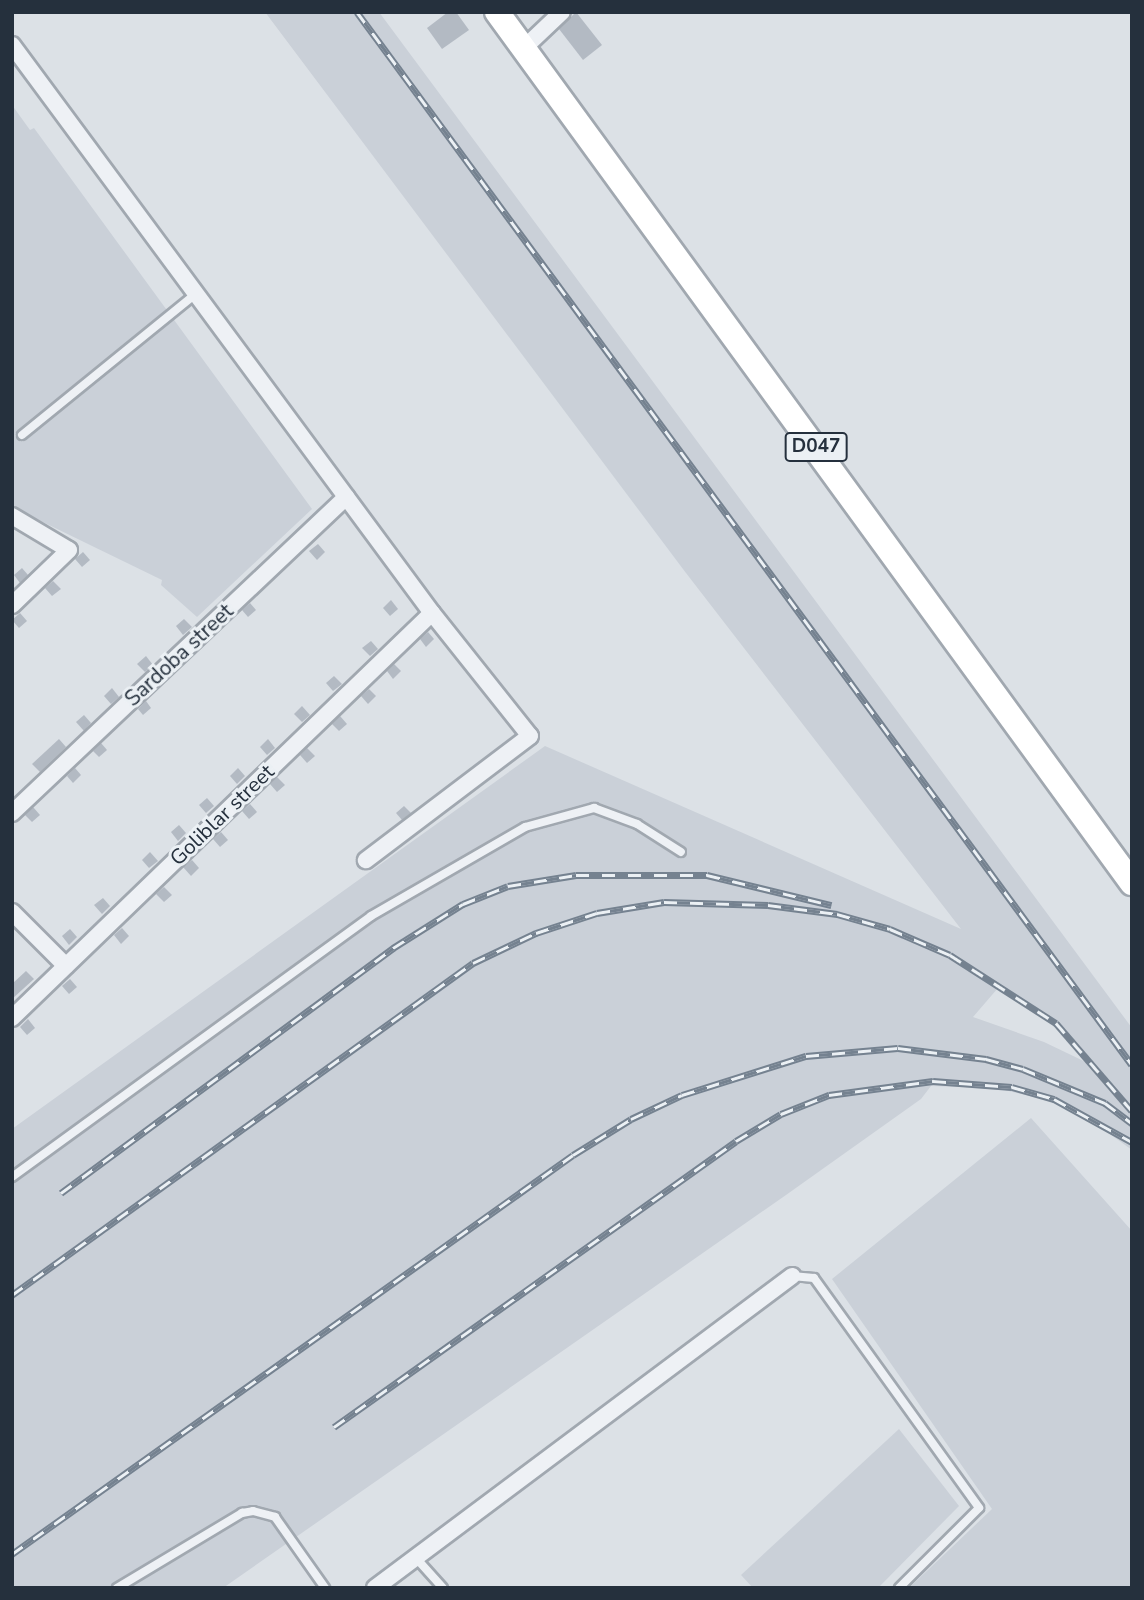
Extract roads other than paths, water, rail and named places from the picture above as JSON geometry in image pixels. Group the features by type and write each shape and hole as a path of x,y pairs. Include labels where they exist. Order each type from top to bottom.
{"main road":[{"name":"D047","path":"497,12 1132,883"}],"street":[{"path":"524,48 562,12"},
{"path":"12,45 198,292 432,613 530,736 366,860"},
{"name":"Sardoba street","path":"12,813 346,497"},
{"path":"12,516 69,550 12,605"},
{"name":"Goliblar street","path":"12,1017 432,613"},
{"path":"12,912 66,966"},
{"path":"375,1588 792,1276"}],"lane":[{"path":"22,435 198,292"},
{"path":"12,1177 371,916 525,827 594,808 636,824 681,852"},
{"path":"792,1276 814,1278 978,1508 899,1588"},
{"path":"117,1588 242,1513 253,1511 275,1517 325,1588"},
{"path":"416,1558 443,1588"}],"railway":[{"path":"357,12 1132,1065"},
{"path":"61,1193 393,948 463,904 508,886 576,875 707,875 831,905"},
{"path":"12,1295 473,963 536,933 597,913 664,902 768,905 837,914 890,929 950,955 1056,1023 1132,1111"},
{"path":"12,1554 573,1155 631,1119 682,1095 806,1056 898,1048 986,1059 1023,1069 1105,1103 1132,1123"},
{"path":"334,1427 736,1141 781,1114 829,1095 933,1081 1012,1087 1054,1099 1132,1142"}]}
